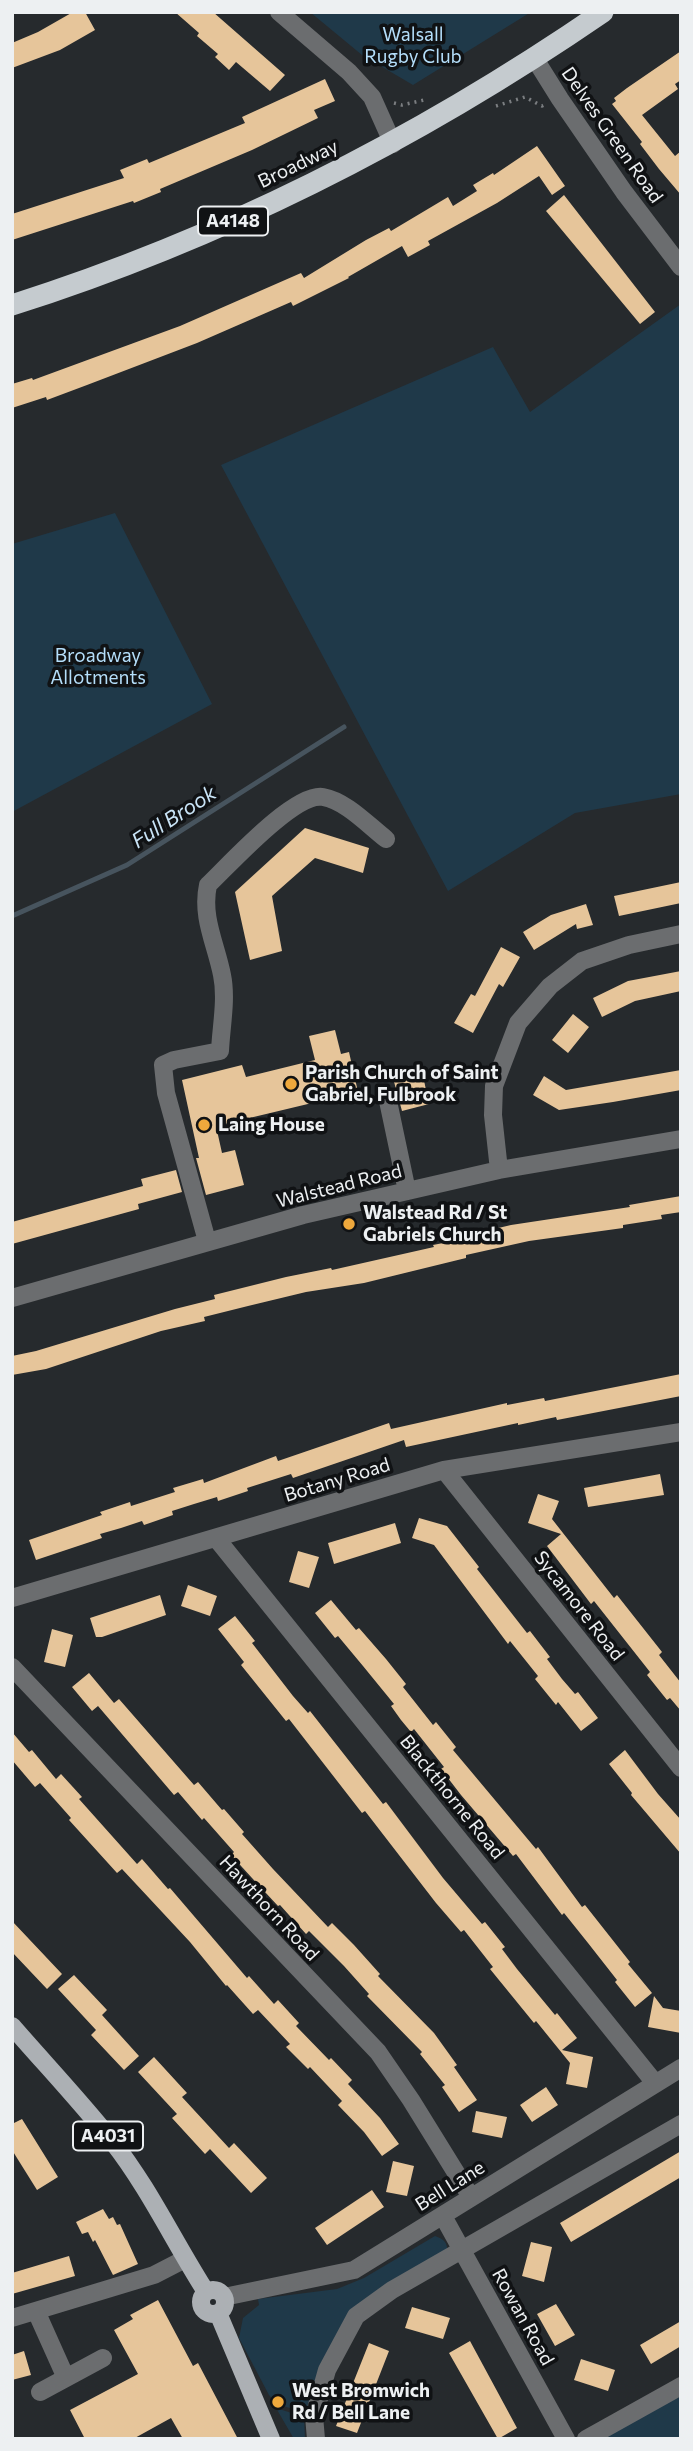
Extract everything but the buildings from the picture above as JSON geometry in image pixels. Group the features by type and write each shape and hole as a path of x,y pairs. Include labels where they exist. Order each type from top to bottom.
{"highway":[{"name":"A4148","path":"439,106 535,59 603,12"},
{"name":"Broadway","path":"12,305 209,232 393,144 439,106"}],"main road":[{"name":"A4031","path":"12,2026 113,2141 159,2209 206,2292 201,2298 204,2310 210,2314 221,2305"},
{"path":"221,2305 271,2439"}],"street":[{"path":"279,12 349,72 372,97 393,144"},
{"name":"Delves Green Road","path":"535,59 624,192 681,267"},
{"path":"207,1241 166,1093 163,1065 174,1060 220,1051 223,977 206,917 205,898 208,885 288,809 304,799 320,796 336,801 386,839"},
{"path":"499,1170 493,1115 495,1086 518,1023 550,986 582,961 629,945 681,934"},
{"path":"388,1101 407,1191"},
{"name":"Walstead Road","path":"12,1298 303,1215 499,1170 681,1139"},
{"name":"Botany Road","path":"12,1598 444,1470 681,1432"},
{"name":"Sycamore Road","path":"444,1470 681,1768"},
{"name":"Blackthorne Road","path":"216,1538 655,2083"},
{"name":"Hawthorn Road","path":"12,1667 377,2052 411,2100 471,2197"},
{"name":"Bell Lane","path":"221,2305 354,2270 681,2068"},
{"path":"316,2439 314,2416 327,2370 356,2316 392,2290 681,2124"},
{"name":"Rowan Road","path":"443,2216 566,2439"},
{"path":"12,2318 154,2275 185,2259"},
{"path":"36,2311 66,2378"},
{"path":"40,2392 103,2358"},
{"path":"586,2439 681,2386"}],"path":[{"path":"372,97 402,105 439,106"},
{"path":"486,111 525,97 542,106 560,99"}],"green space":[{"name":"Walsall Rugby Club","path":"310,12 531,12 413,85 362,55"},
{"path":"681,304 681,794 575,813 448,891 221,465 493,347 530,412"},
{"name":"Broadway Allotments","path":"115,513 212,704 12,812 12,544"},
{"path":"435,2236 445,2242 447,2252 329,2348 306,2413 277,2404 269,2395 239,2338 243,2318 259,2305 258,2299 337,2289 364,2278"},
{"path":"681,2394 681,2439 603,2439"},
{"path":"276,2408 304,2417 305,2439 294,2439"}],"waterway":[{"name":"Full Brook","path":"12,916 127,865 344,727"}],"place":[{"name":"Parish Church of Saint Gabriel, Fulbrook","path":"291,1084"},
{"name":"Laing House","path":"204,1125"},
{"name":"Walstead Rd / St Gabriels Church","path":"349,1224"},
{"name":"West Bromwich Rd / Bell Lane","path":"278,2402"}]}
